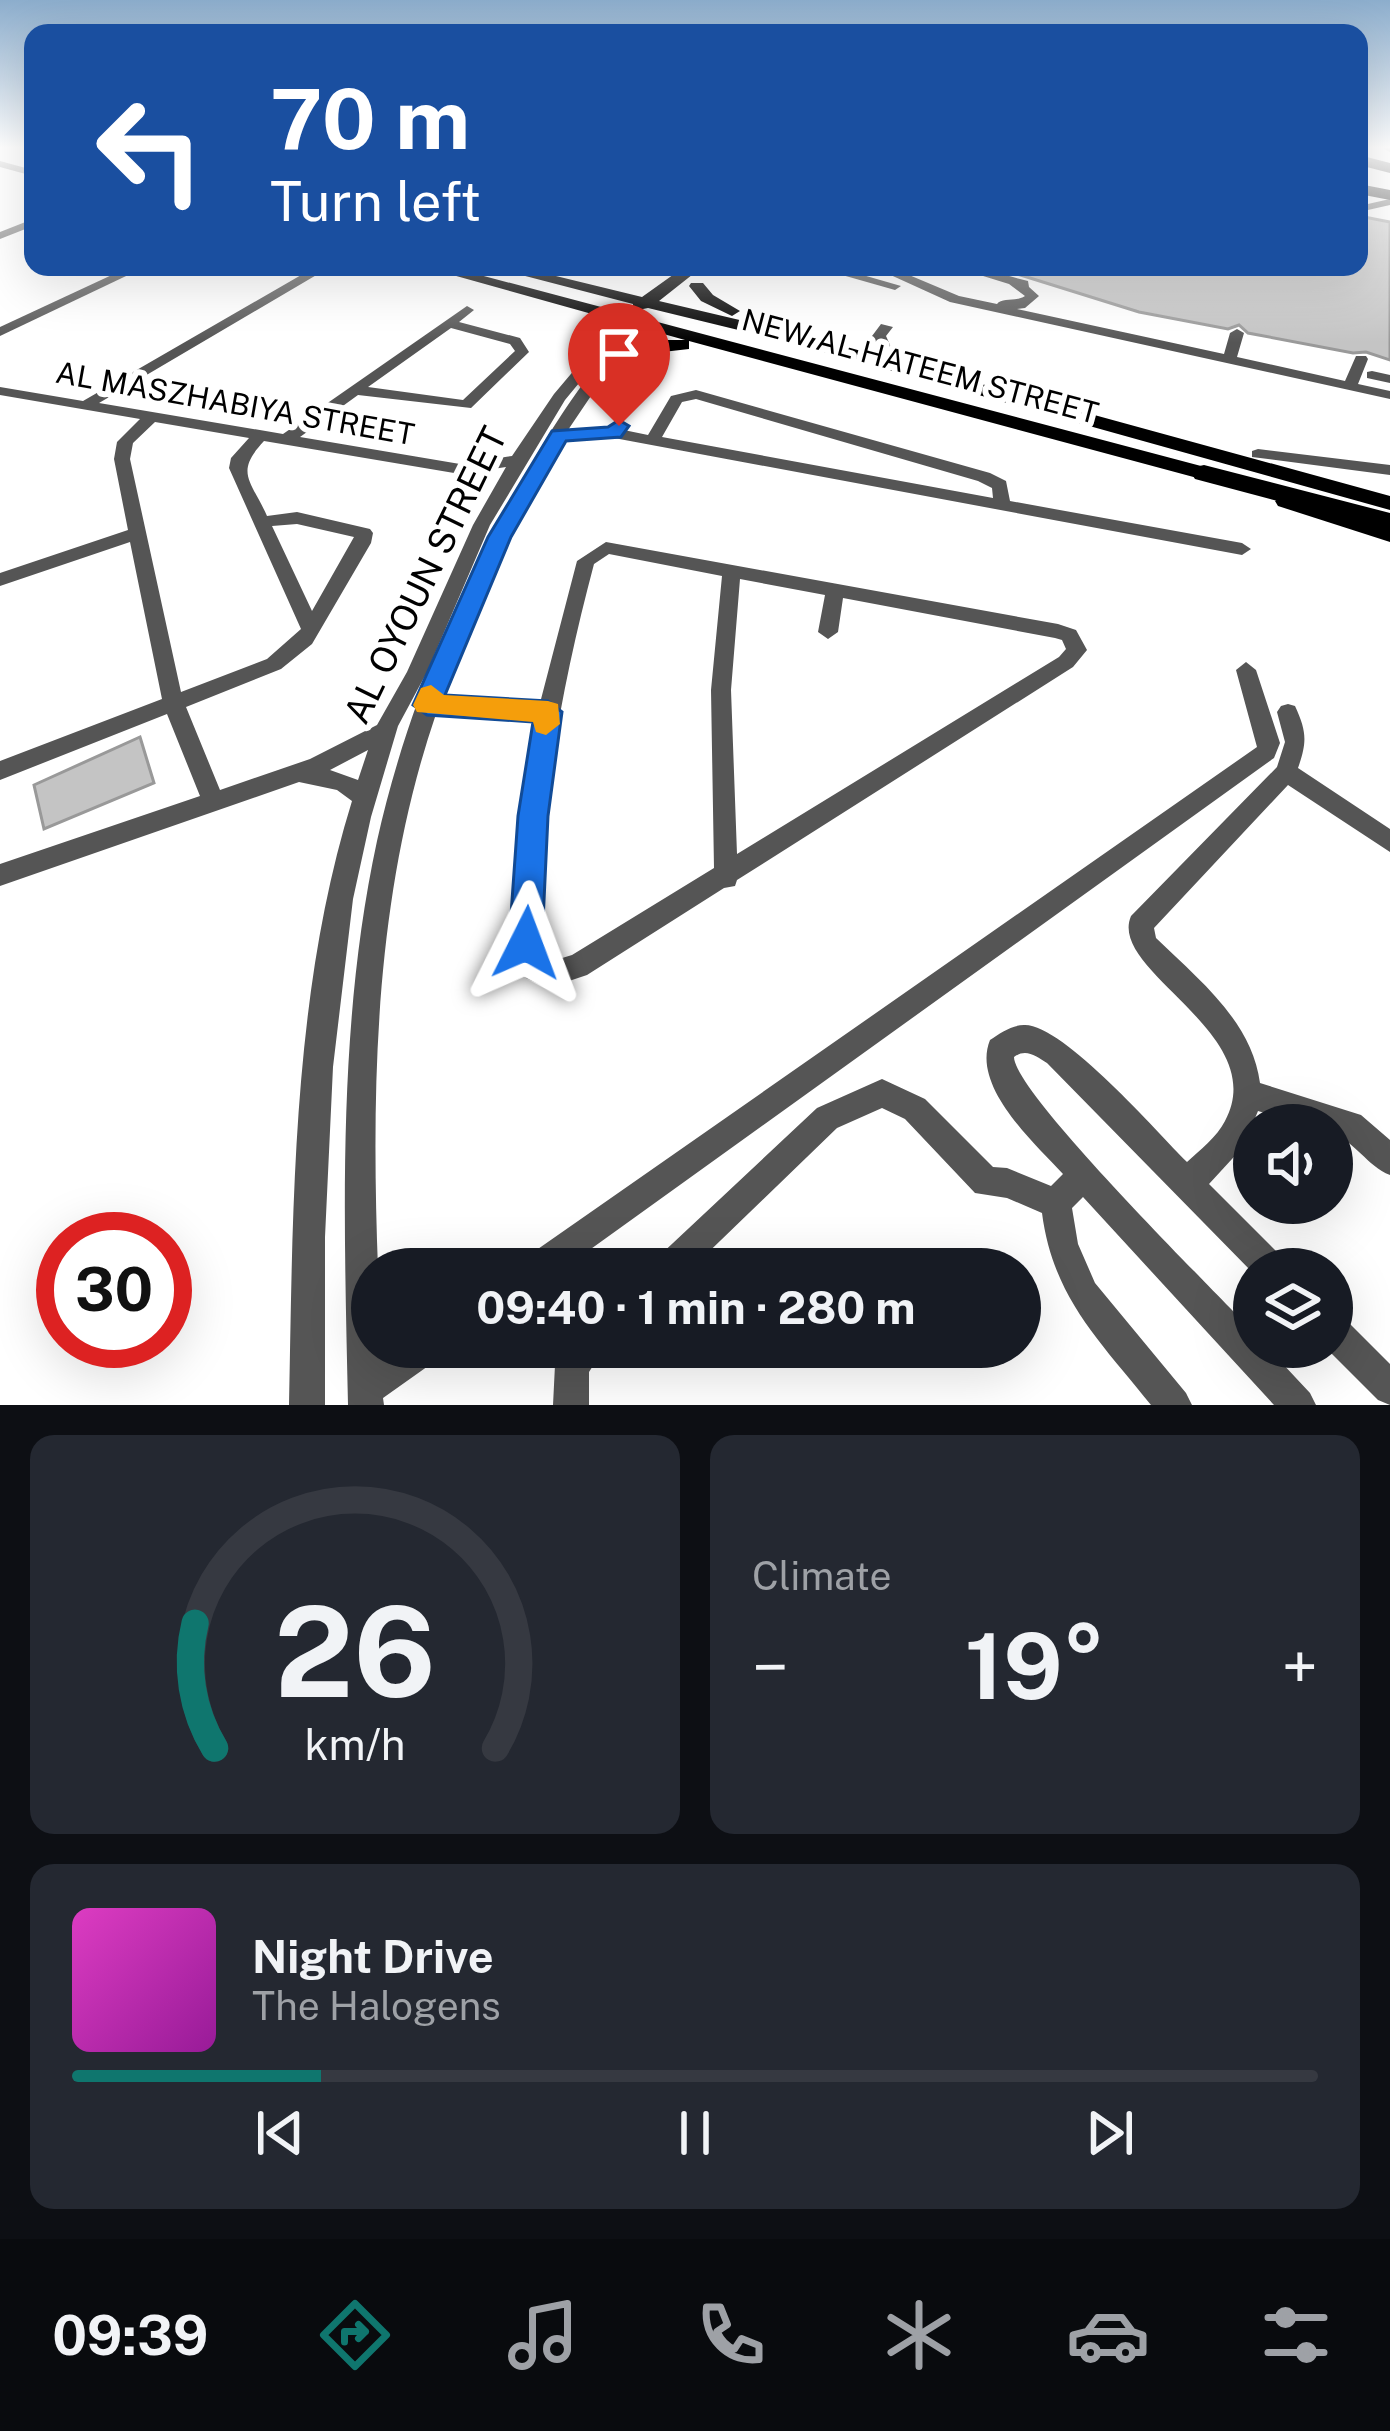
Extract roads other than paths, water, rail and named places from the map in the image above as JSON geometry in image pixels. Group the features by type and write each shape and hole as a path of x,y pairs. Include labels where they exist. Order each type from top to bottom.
{"highway":[{"path":"1204,473 1390,522"}],"main road":[{"name":"NEW AL HATEEM STREET","path":"465,276 516,290 797,339 1390,503"},
{"path":"474,276 512,279 932,380"},
{"name":"NEW AL HATEEM STREET","path":"542,276 608,290 647,313 763,356 1204,473 1390,535"},
{"path":"608,290 650,276"},
{"path":"700,277 713,302 797,339"},
{"name":"AL OYOUN STREET","path":"647,313 700,277"},
{"path":"516,290 590,325 611,347 667,344 763,356"}],"street":[{"path":"0,332 120,276"},
{"path":"84,406 308,276"},
{"path":"996,276 1036,288 1044,298 1039,307 1016,313"},
{"path":"891,277 993,303 1020,305 1031,299 1031,291 1012,280"},
{"path":"891,277 1016,313 1230,358 1300,365 1390,395"},
{"path":"284,441 467,310"},
{"name":"AL OYOUN STREET","path":"307,1405 318,1076 338,924 365,797 385,731 418,670 443,602 517,460 559,393 647,313"},
{"path":"354,390 466,405 522,352 514,341 448,323"},
{"path":"886,327 879,336 885,350 944,374 956,386"},
{"path":"1230,358 1237,333"},
{"name":"AL OYOUN STREET","path":"365,1397 360,1111 366,1001 398,805 427,705 500,537 611,347"},
{"path":"1350,385 1361,359"},
{"path":"1372,375 1390,380"},
{"name":"AL MASZHABIYA STREET","path":"0,391 460,469 490,484 495,496"},
{"path":"655,436 676,399 696,394 993,480 1004,491 1002,502"},
{"path":"577,409 616,429"},
{"path":"151,417 131,434 122,451 135,534 173,702 214,802"},
{"path":"559,435 616,429 1242,548"},
{"path":"260,436 239,458 237,468 311,630"},
{"path":"1258,454 1390,470"},
{"name":"AL MASZHABIYA STREET","path":"460,469 517,460"},
{"path":"0,771 274,664 297,648 364,532 298,518 260,522"},
{"path":"0,580 135,534"},
{"path":"615,548 732,570 1058,631 1069,635 1077,650 1066,662 726,878 564,974 535,969 526,957 533,816 565,634 591,555 615,548"},
{"path":"726,878 721,690 732,570"},
{"path":"828,632 835,589"},
{"path":"566,1248 1266,752 1269,743 1246,670"},
{"path":"427,705 548,712"},
{"path":"1188,1184 1238,1128 1250,1083 1236,1044 1145,945 1140,924 1286,772 1296,742 1288,712"},
{"path":"0,875 293,775 385,731"},
{"path":"1286,772 1390,842"},
{"path":"293,775 343,782 365,797"},
{"path":"1251,1248 1057,1053 1033,1037 1014,1039 1000,1050 1000,1072 1010,1093 1298,1405"},
{"path":"690,1248 827,1118 882,1093 915,1109 986,1182 1007,1183 1056,1203"},
{"path":"1247,1093 1351,1125 1390,1160"},
{"path":"1056,1203 1084,1174"},
{"path":"1056,1203 1063,1244 1083,1295 1174,1405"},
{"path":"1353,1351 1390,1388"},
{"path":"365,1397 400,1368"},
{"path":"571,1405 572,1368"}]}
